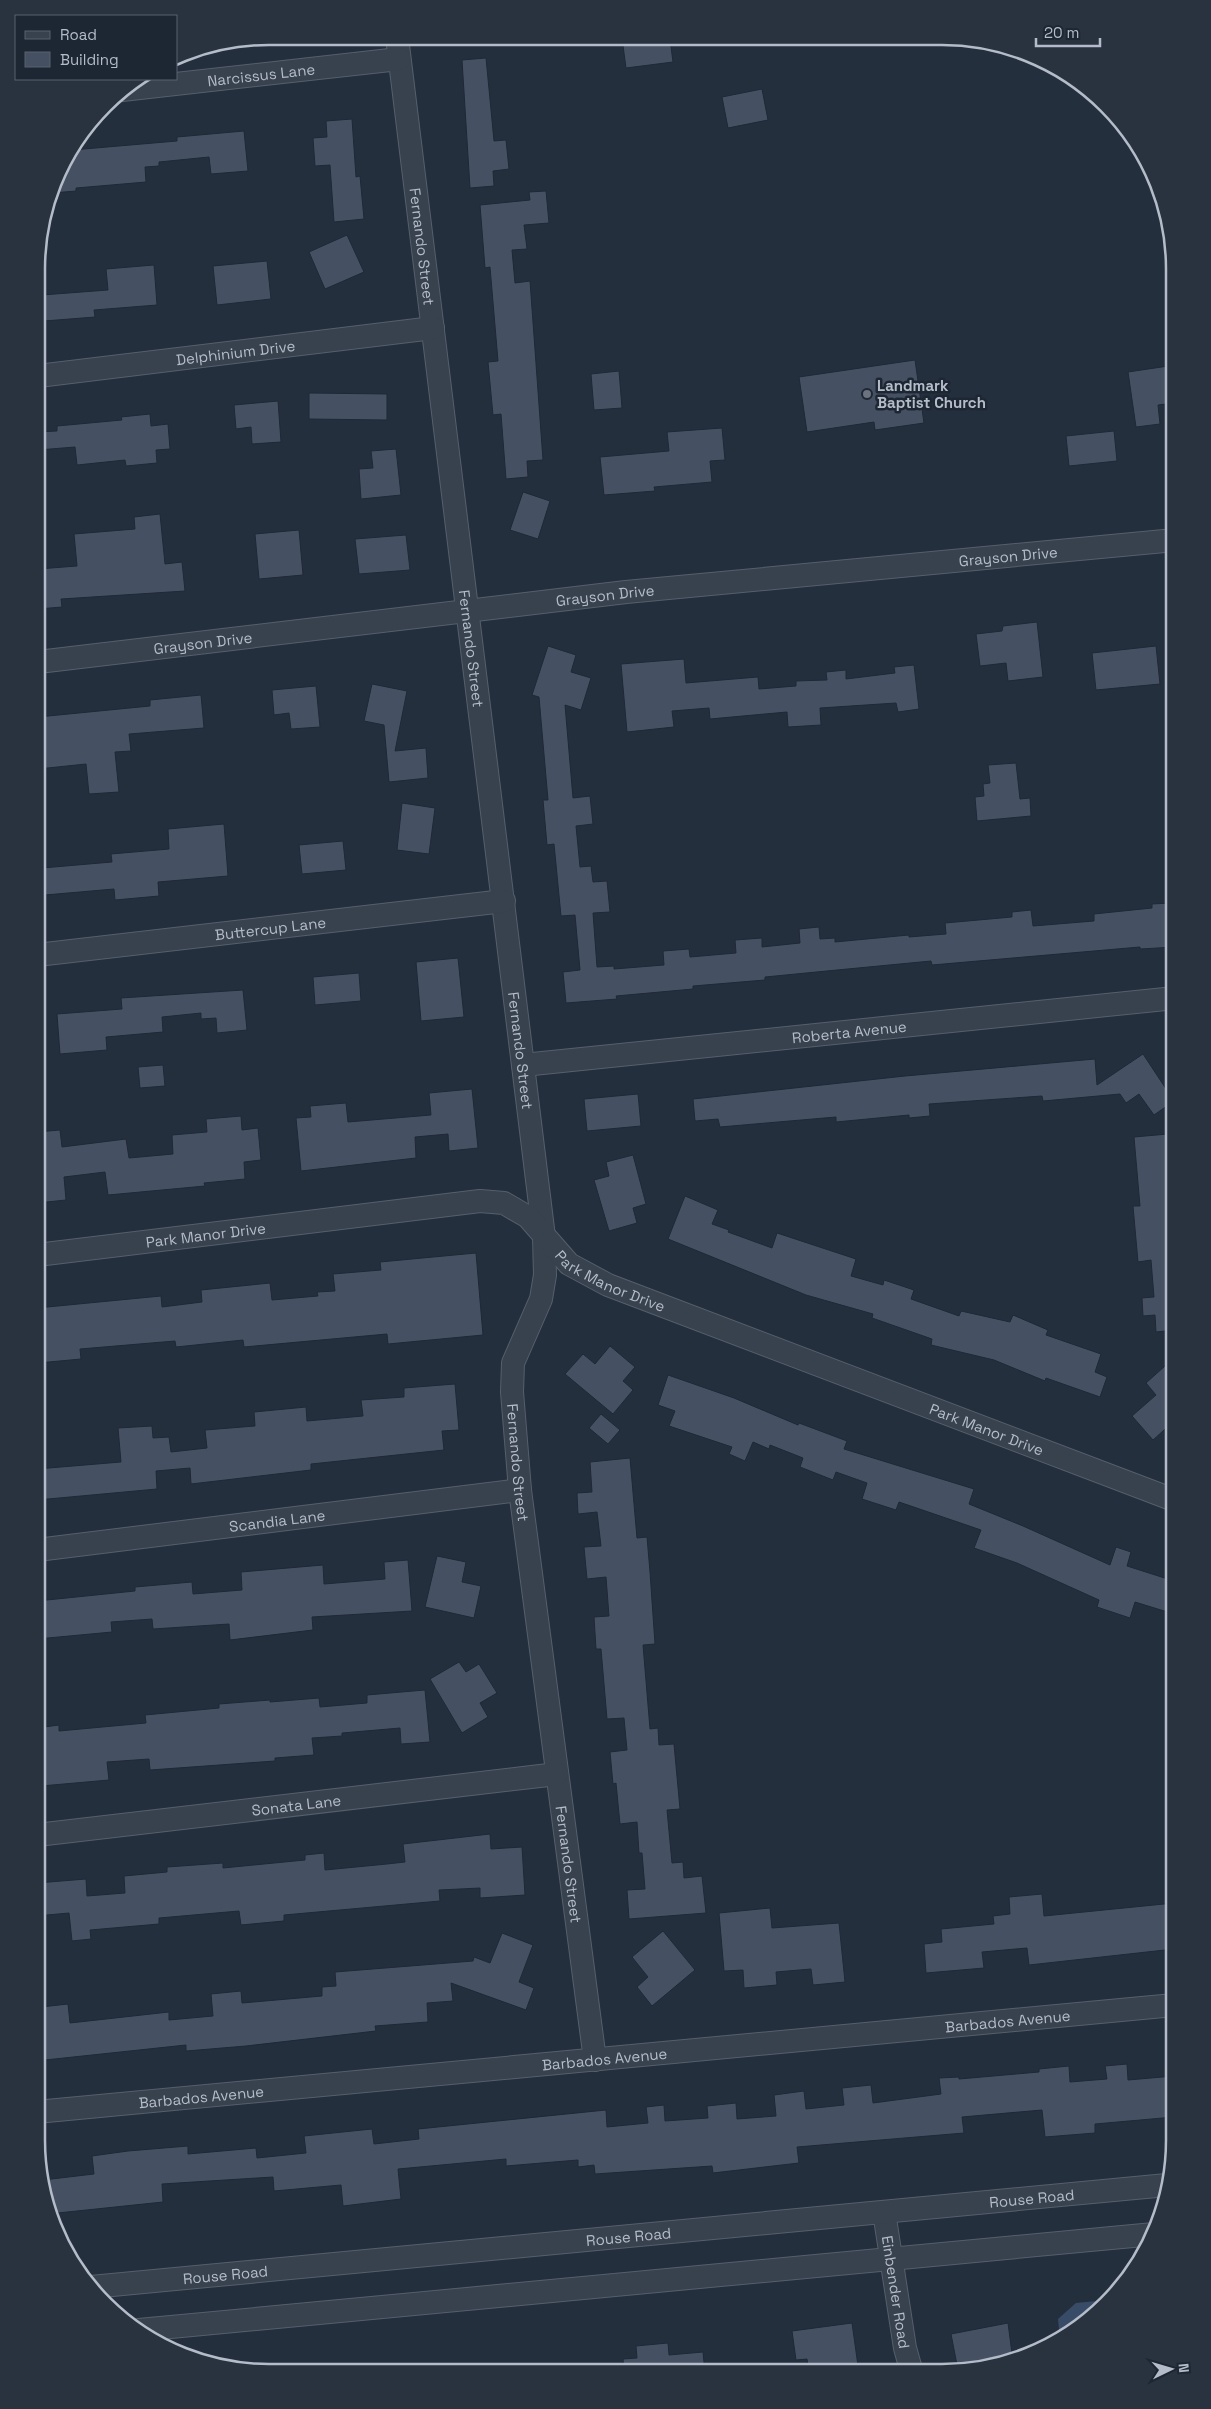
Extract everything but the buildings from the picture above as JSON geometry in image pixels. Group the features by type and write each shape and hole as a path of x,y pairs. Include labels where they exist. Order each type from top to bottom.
{"street":[{"name":"Narcissus Lane","path":"138,88 398,48"},
{"name":"Fernando Street","path":"398,48 544,1237 545,1275 541,1299 514,1363 512,1392 520,1490 595,2060"},
{"name":"Delphinium Drive","path":"45,375 433,328"},
{"name":"Grayson Drive","path":"45,661 636,591 1166,541"},
{"name":"Buttercup Lane","path":"45,954 504,901"},
{"name":"Roberta Avenue","path":"523,1064 1166,999"},
{"name":"Park Manor Drive","path":"45,1254 480,1201 504,1203 528,1217 569,1264 608,1285 1166,1497"},
{"name":"Scandia Lane","path":"45,1549 520,1490"},
{"name":"Sonata Lane","path":"45,1834 557,1774"},
{"name":"Barbados Avenue","path":"45,2111 1166,2006"},
{"name":"Rouse Road","path":"99,2286 1162,2186"},
{"name":"Einbender Road","path":"884,2212 905,2348 909,2364"},
{"path":"149,2329 1145,2235"}],"water":[{"path":"1097,2301 1078,2318 1059,2331 1058,2319 1076,2303"}],"place":[{"name":"Landmark Baptist Church","path":"867,394"}]}
